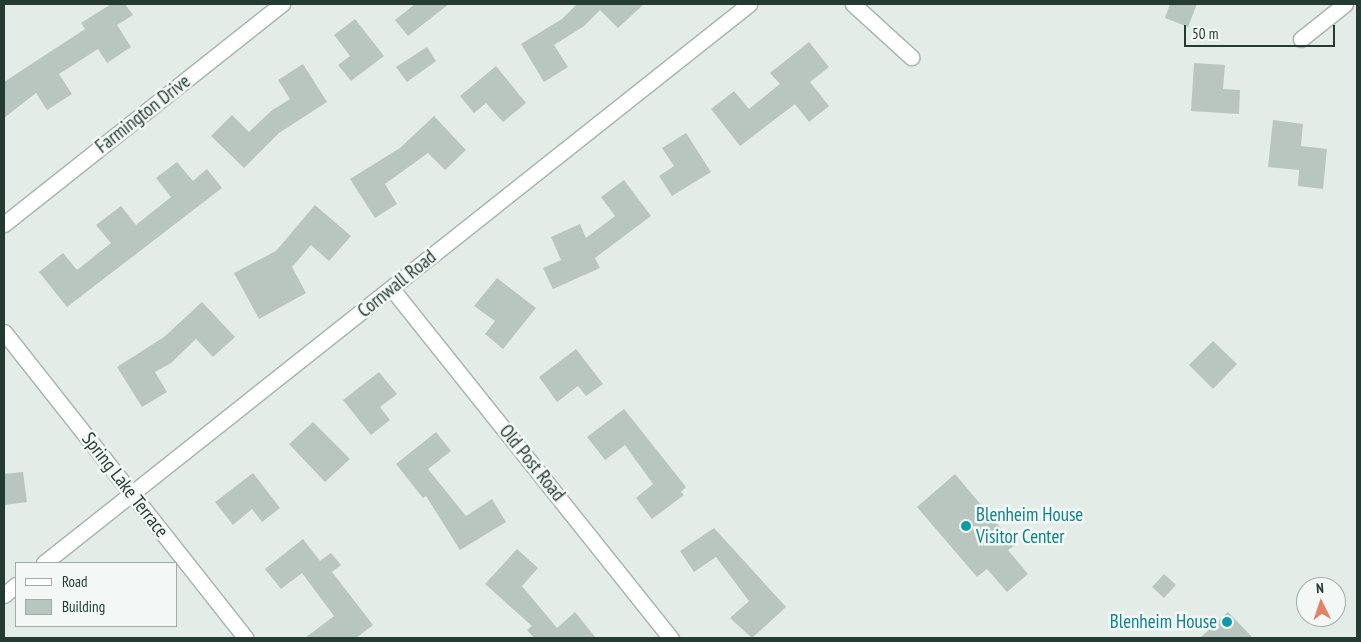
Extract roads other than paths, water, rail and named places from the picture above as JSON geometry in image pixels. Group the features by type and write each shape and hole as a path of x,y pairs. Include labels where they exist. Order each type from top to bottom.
{"street":[{"name":"Farmington Drive","path":"4,224 282,4"},
{"name":"Cornwall Road","path":"45,562 392,289 749,4"},
{"path":"853,4 911,57"},
{"path":"1301,39 1345,4"},
{"name":"Old Post Road","path":"392,289 671,638"},
{"name":"Spring Lake Terrace","path":"4,332 246,638"},
{"path":"4,596 15,586"}],"place":[{"name":"Blenheim House Visitor Center","path":"966,526"},
{"name":"Blenheim House","path":"1227,622"}]}
